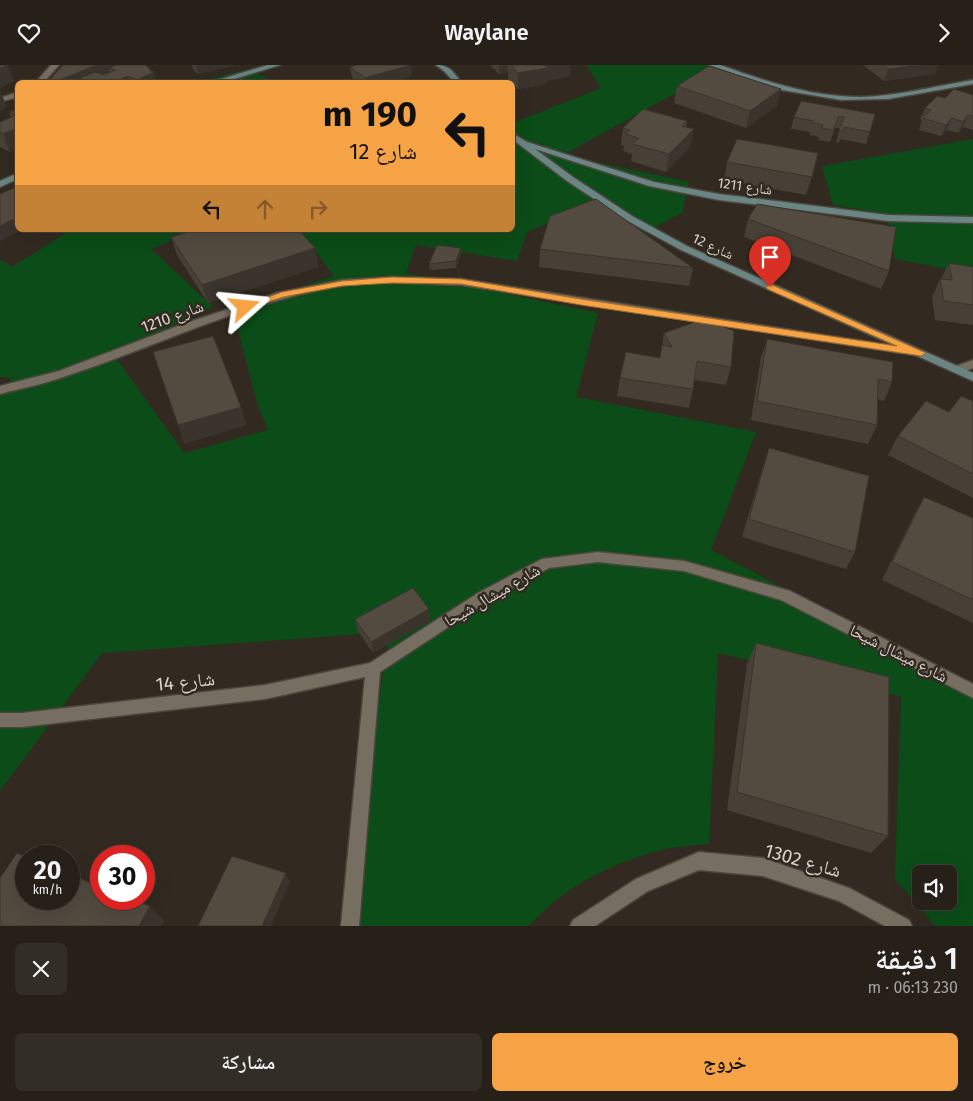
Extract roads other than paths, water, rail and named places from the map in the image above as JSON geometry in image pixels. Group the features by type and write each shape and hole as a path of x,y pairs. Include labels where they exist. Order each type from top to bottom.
{"main road":[{"path":"222,80 276,65"},
{"path":"440,65 447,69 456,80"},
{"path":"712,65 778,87 837,98 886,97 973,82"},
{"name":"شارع 1211","path":"516,138 652,184 719,197 888,218 973,220"},
{"name":"شارع 12","path":"516,138 570,179 629,218 676,243 973,377"},
{"path":"0,184 15,176"}],"street":[{"path":"41,80 55,65"},
{"path":"0,100 15,95"},
{"name":"شارع 1210","path":"0,390 62,374 190,325 282,295 342,283 392,280 461,282 921,353"},
{"path":"958,370 973,364"},
{"name":"شارع ميشال شيحا","path":"373,669 484,597 547,563 598,557 684,567 785,595 973,691"},
{"path":"350,926 373,669"},
{"name":"شارع 14","path":"0,721 265,692 373,669"},
{"name":"شارع 1302","path":"579,926 642,885 699,861 763,867 844,894 903,926"}]}
